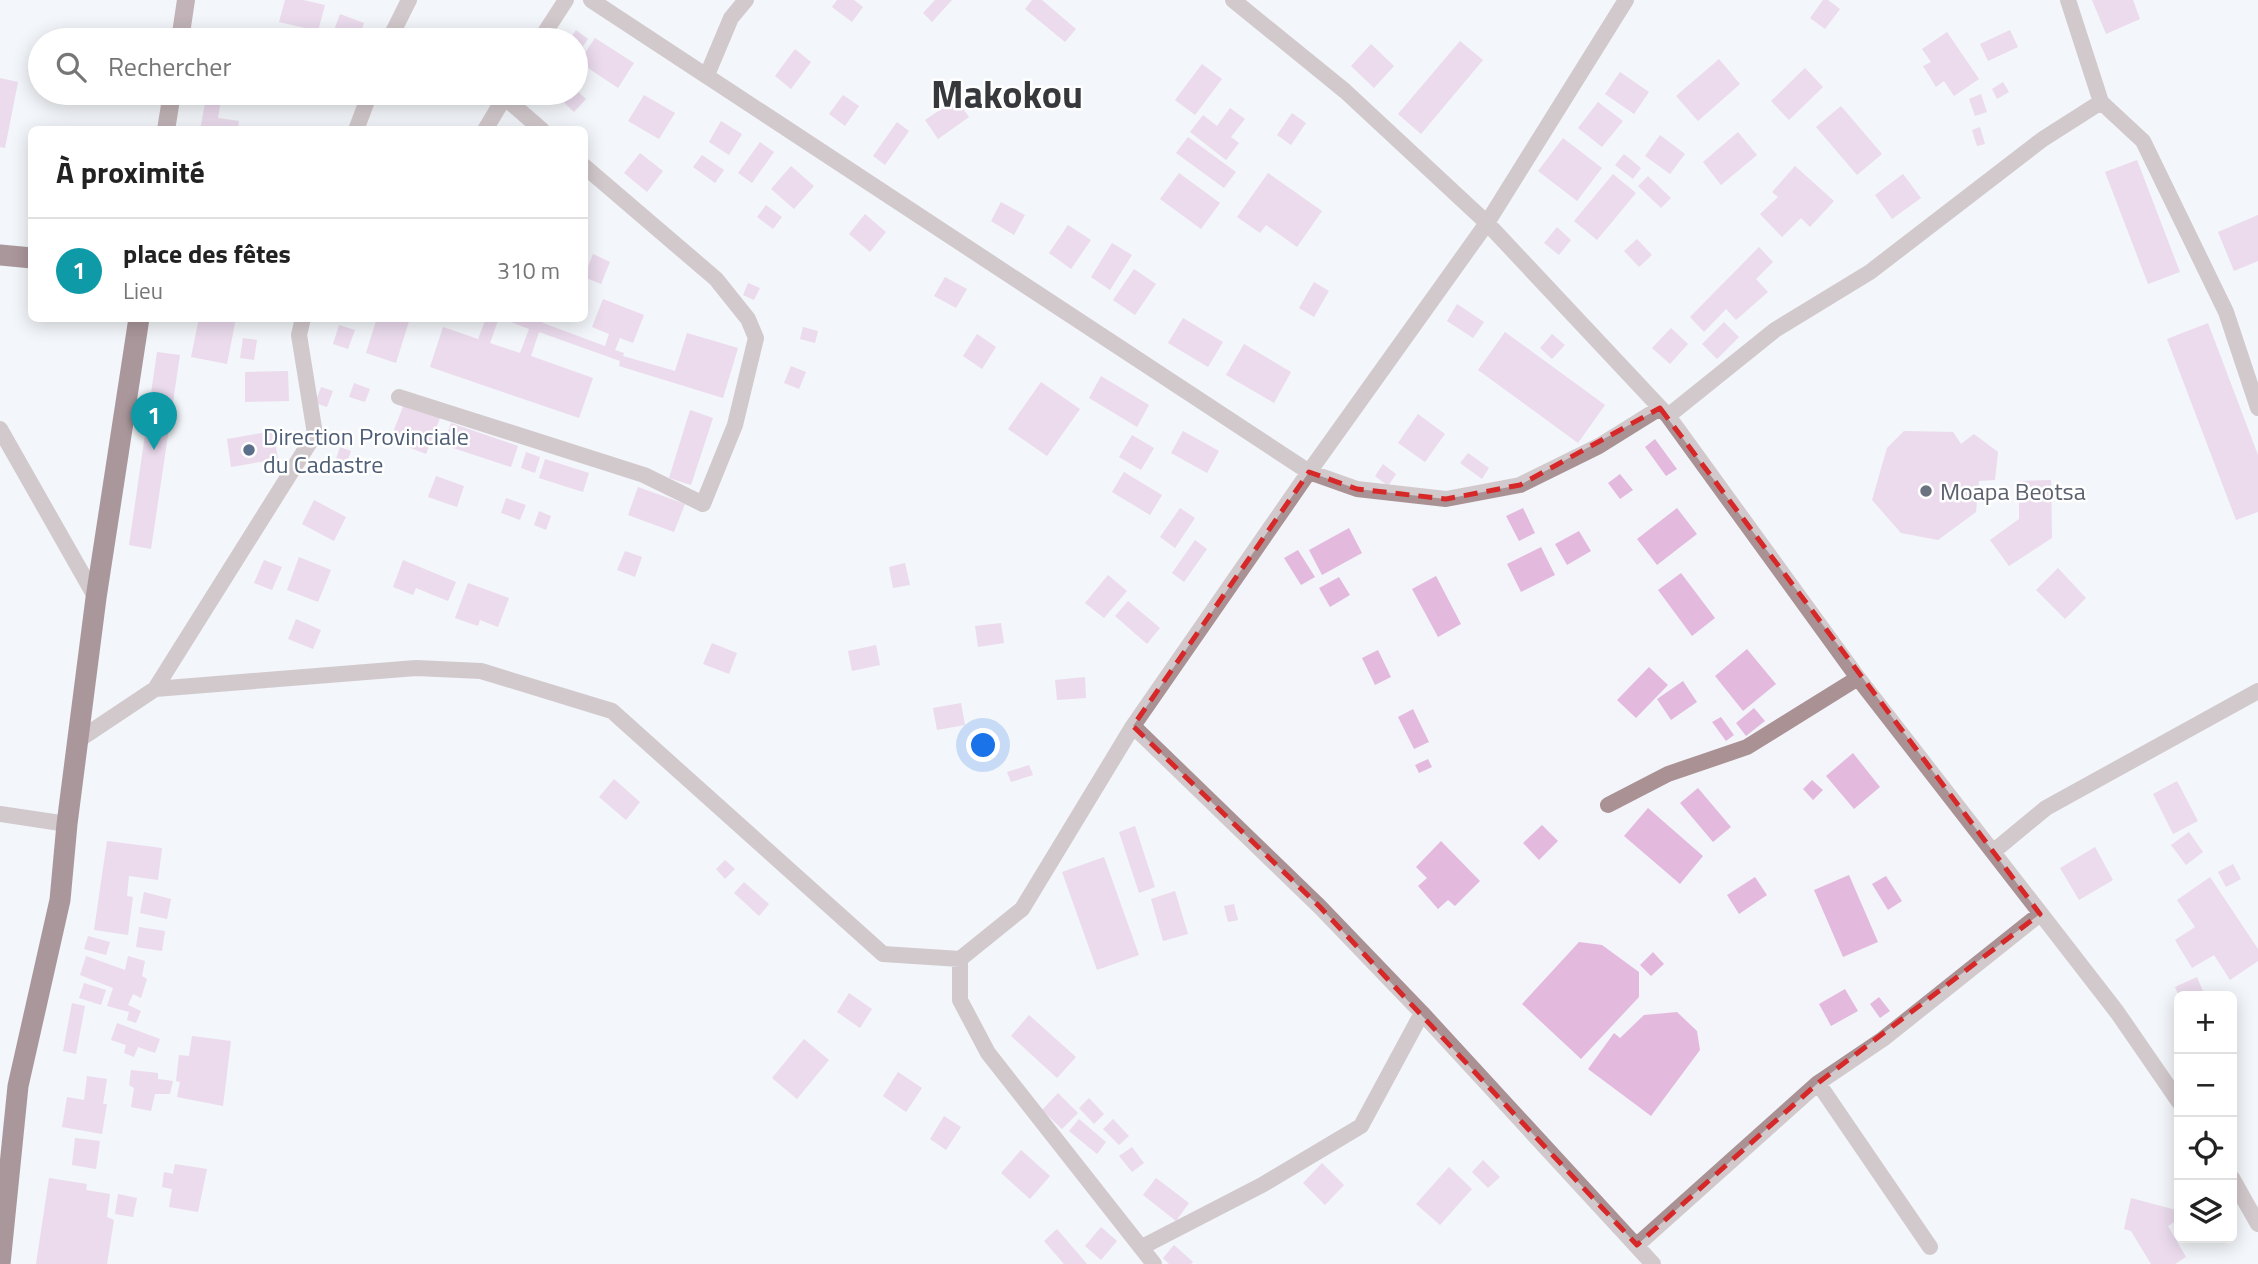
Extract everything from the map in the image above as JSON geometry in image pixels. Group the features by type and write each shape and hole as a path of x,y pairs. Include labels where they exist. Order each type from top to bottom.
{"highway":[{"path":"0,255 28,258"},
{"path":"1,1264 18,1086 60,900 96,598 138,322"}],"street":[{"path":"182,28 186,0"},
{"path":"394,28 409,0"},
{"path":"548,28 566,0"},
{"path":"591,0 1309,472 1357,489 1446,499 1520,485 1664,412 1774,330 1870,272 2043,139 2101,102"},
{"path":"707,75 731,18 746,0"},
{"path":"1233,0 1345,90 1487,223 1664,412 1858,678 2117,1012 2174,1095"},
{"path":"155,689 416,668 481,671 612,711 883,954 961,959 1022,909 1133,726 1309,472 1487,223 1621,7 1605,0"},
{"path":"2068,0 2101,102 2143,141 2226,312 2258,408"},
{"path":"167,126 170,105"},
{"path":"358,126 365,105"},
{"path":"487,126 499,105"},
{"path":"516,105 538,126"},
{"path":"399,397 643,475 703,504 735,425 756,338 754,328 716,279 588,169"},
{"path":"79,738 155,689 315,434 299,335 302,322"},
{"path":"0,429 96,598"},
{"path":"1608,805 1668,774 1747,747 1858,678"},
{"path":"1994,852 2046,808 2258,691"},
{"path":"1133,726 1320,907 1422,1013 1653,1264"},
{"path":"0,814 67,824"},
{"path":"1637,1245 1818,1083 1883,1039 2040,914"},
{"path":"961,959 960,1000 988,1053 1154,1264"},
{"path":"1142,1247 1262,1185 1361,1126 1422,1013"},
{"path":"1818,1083 1930,1247"},
{"path":"2233,1180 2258,1224"}],"highlighted area":[{"path":"1660,408 2040,914 1818,1083 1637,1245 1320,907 1133,726 1309,472 1357,489 1446,499 1520,485"}],"building":[{"path":"285,0 303,0 325,5 319,28 279,22"},
{"path":"837,0 854,0 863,7 852,22 832,7"},
{"path":"935,0 952,0 932,22 923,13"},
{"path":"1032,0 1042,0 1076,29 1065,42 1025,9"},
{"path":"1823,0 1828,0 1840,9 1825,29 1810,18"},
{"path":"2092,0 2133,0 2140,19 2106,34"},
{"path":"340,14 364,23 362,28 335,28"},
{"path":"2010,30 2018,47 1988,61 1980,44"},
{"path":"1947,32 1979,79 1954,96 1944,81 1936,87 1923,66 1931,62 1922,49"},
{"path":"595,38 634,63 618,88 588,68 588,48"},
{"path":"1460,41 1483,60 1421,134 1398,114"},
{"path":"1371,44 1394,66 1374,88 1351,66"},
{"path":"795,49 811,62 791,89 775,76"},
{"path":"1719,59 1740,84 1698,121 1676,96"},
{"path":"1202,64 1222,79 1195,115 1175,100"},
{"path":"1805,68 1823,87 1789,120 1771,101"},
{"path":"1620,72 1649,92 1634,114 1605,94"},
{"path":"0,78 18,82 5,148 0,147"},
{"path":"2003,82 2009,92 1997,99 1992,89"},
{"path":"1981,94 1987,112 1975,116 1969,99"},
{"path":"644,95 675,113 659,139 628,121"},
{"path":"843,95 859,106 845,126 829,114"},
{"path":"956,99 969,117 938,139 925,120"},
{"path":"1598,102 1623,121 1602,147 1578,128"},
{"path":"205,105 220,105 218,118 239,121 238,126 201,126"},
{"path":"567,105 580,105 574,112"},
{"path":"1841,106 1882,154 1857,175 1816,127"},
{"path":"1230,108 1245,119 1231,137 1239,143 1226,160 1190,132 1203,115 1217,126"},
{"path":"1292,113 1306,123 1291,145 1277,135"},
{"path":"721,121 742,134 729,155 709,142"},
{"path":"897,122 909,131 885,165 873,156"},
{"path":"1980,127 1985,144 1977,146 1972,130"},
{"path":"1738,132 1757,155 1721,185 1703,162"},
{"path":"1660,135 1685,154 1670,174 1645,156"},
{"path":"1188,137 1236,172 1224,188 1176,153"},
{"path":"1563,138 1602,168 1577,201 1538,171"},
{"path":"760,142 774,152 752,183 738,173"},
{"path":"640,153 663,171 647,192 624,173"},
{"path":"1624,154 1641,168 1633,179 1615,165"},
{"path":"702,155 724,170 715,183 693,167"},
{"path":"2137,160 2180,272 2148,284 2105,172"},
{"path":"791,166 814,186 794,209 771,189"},
{"path":"1795,166 1834,201 1810,227 1801,218 1782,237 1760,214 1778,197 1772,192"},
{"path":"1179,173 1220,203 1201,229 1160,199"},
{"path":"1268,173 1322,211 1297,247 1266,225 1260,233 1237,217"},
{"path":"1613,174 1636,193 1597,240 1574,221"},
{"path":"1903,174 1921,198 1892,219 1875,195"},
{"path":"1648,176 1671,198 1661,208 1638,186"},
{"path":"1001,202 1025,215 1014,235 991,221"},
{"path":"766,205 782,217 773,229 757,217"},
{"path":"865,214 886,232 870,252 849,234"},
{"path":"2258,215 2258,261 2234,271 2218,232"},
{"path":"1068,225 1091,240 1071,269 1049,253"},
{"path":"1557,227 1571,240 1559,255 1544,243"},
{"path":"1637,239 1652,255 1639,267 1624,251"},
{"path":"1112,243 1132,255 1110,290 1091,277"},
{"path":"1759,247 1773,262 1756,279 1768,292 1736,320 1726,309 1704,332 1690,317"},
{"path":"593,254 610,262 601,284 588,279 588,267"},
{"path":"1134,269 1156,284 1135,315 1113,300"},
{"path":"945,277 967,289 956,308 934,296"},
{"path":"1314,282 1329,291 1314,317 1299,308"},
{"path":"748,283 760,288 754,300 743,295"},
{"path":"603,299 644,315 633,343 620,338 615,350 624,353 623,356 675,371 687,333 738,348 723,398 619,366 620,361 539,332 531,356 593,378 579,418 430,367 443,327 478,339 484,322 498,322 490,343 520,353 529,329 511,322 543,322 605,346 609,334 592,327"},
{"path":"1457,304 1484,322 1473,338 1447,321"},
{"path":"1183,318 1223,342 1208,367 1168,343"},
{"path":"198,322 235,322 227,364 191,357"},
{"path":"376,322 409,322 396,363 366,353"},
{"path":"1724,322 1739,337 1717,359 1702,344"},
{"path":"2208,323 2258,455 2258,512 2236,520 2167,339"},
{"path":"339,325 355,330 348,349 333,344"},
{"path":"803,327 818,331 815,343 800,339"},
{"path":"1671,328 1688,344 1670,364 1652,348"},
{"path":"1505,332 1605,405 1578,443 1478,370"},
{"path":"977,334 996,347 982,369 963,356"},
{"path":"1552,334 1565,345 1552,359 1540,348"},
{"path":"243,338 257,340 254,360 240,358"},
{"path":"1244,344 1291,372 1274,403 1226,375"},
{"path":"157,352 180,355 151,549 129,545"},
{"path":"791,366 806,372 799,389 784,383"},
{"path":"288,371 289,401 245,402 245,372"},
{"path":"1101,376 1149,405 1137,427 1089,398"},
{"path":"1041,382 1080,409 1047,456 1008,429"},
{"path":"354,383 370,389 365,402 349,397"},
{"path":"321,387 333,391 327,407 315,403"},
{"path":"404,404 440,418 426,454 390,440"},
{"path":"690,410 713,418 691,485 669,478"},
{"path":"1418,414 1445,434 1425,462 1398,443"},
{"path":"451,423 518,446 511,467 444,445"},
{"path":"273,431 278,459 231,467 227,439"},
{"path":"1183,431 1219,451 1207,473 1171,453"},
{"path":"1904,431 1953,432 1961,444 1974,434 1998,452 1995,480 1979,481 1976,512 1938,540 1901,533 1872,500 1887,448"},
{"path":"1132,435 1154,448 1141,470 1119,457"},
{"path":"1655,439 1677,469 1666,476 1645,447"},
{"path":"340,447 351,451 347,462 336,459"},
{"path":"526,452 540,457 535,473 521,468"},
{"path":"1468,453 1489,468 1482,479 1460,463"},
{"path":"545,459 589,473 583,492 539,478"},
{"path":"1383,464 1396,474 1388,486 1375,476"},
{"path":"1124,472 1162,495 1150,515 1112,492"},
{"path":"1620,474 1633,490 1620,499 1608,483"},
{"path":"436,476 464,486 457,507 428,497"},
{"path":"2051,480 2052,538 2009,566 1990,540 2019,519 2019,481"},
{"path":"638,487 685,504 674,532 628,515"},
{"path":"506,498 526,505 520,520 501,513"},
{"path":"314,500 346,517 334,541 302,524"},
{"path":"1180,508 1195,518 1175,548 1160,537"},
{"path":"1523,508 1535,533 1519,541 1506,516"},
{"path":"1677,508 1697,534 1657,565 1637,539"},
{"path":"539,511 551,516 546,530 534,525"},
{"path":"1349,528 1362,553 1322,575 1309,550"},
{"path":"1579,531 1591,551 1567,565 1555,544"},
{"path":"1195,540 1207,549 1184,582 1172,573"},
{"path":"1541,547 1555,575 1521,592 1507,564"},
{"path":"1298,550 1315,577 1301,585 1284,558"},
{"path":"625,551 642,557 635,577 617,570"},
{"path":"299,557 331,570 318,602 287,590"},
{"path":"264,560 282,567 272,590 254,583"},
{"path":"403,560 456,582 448,601 416,588 413,595 393,587"},
{"path":"905,563 910,585 893,588 889,567"},
{"path":"2058,568 2086,598 2065,619 2036,590"},
{"path":"1681,573 1715,618 1692,636 1658,590"},
{"path":"1108,575 1127,591 1104,618 1085,603"},
{"path":"1436,576 1461,624 1438,637 1412,589"},
{"path":"1339,577 1350,595 1330,607 1319,588"},
{"path":"468,583 509,598 498,627 480,620 478,626 455,618"},
{"path":"1128,601 1160,628 1147,644 1115,616"},
{"path":"296,619 321,630 313,649 288,639"},
{"path":"1001,623 1004,643 978,647 975,626"},
{"path":"712,643 737,653 729,674 703,664"},
{"path":"876,645 880,665 852,671 848,651"},
{"path":"1747,649 1776,684 1743,711 1715,676"},
{"path":"1378,650 1391,677 1375,685 1362,658"},
{"path":"1649,667 1668,685 1636,718 1617,700"},
{"path":"1085,677 1086,698 1057,700 1055,680"},
{"path":"1683,681 1697,702 1671,720 1657,699"},
{"path":"961,703 965,725 937,730 933,708"},
{"path":"1754,708 1765,721 1746,736 1736,723"},
{"path":"1413,709 1429,742 1414,749 1398,717"},
{"path":"1721,717 1734,735 1726,741 1712,722"},
{"path":"1853,753 1880,787 1854,809 1826,776"},
{"path":"1428,759 1432,767 1419,773 1415,765"},
{"path":"1029,765 1033,775 1011,782 1007,772"},
{"path":"614,779 640,802 626,820 599,797"},
{"path":"1812,780 1823,790 1813,800 1803,789"},
{"path":"2177,781 2198,821 2173,834 2153,794"},
{"path":"1698,788 1731,827 1713,842 1680,803"},
{"path":"1648,808 1703,856 1680,884 1624,836"},
{"path":"1542,825 1558,841 1539,860 1523,843"},
{"path":"1135,826 1155,887 1139,893 1119,832"},
{"path":"2189,832 2203,852 2186,865 2171,845"},
{"path":"107,841 162,848 158,880 129,876 127,896 133,897 128,935 94,930"},
{"path":"1441,841 1480,881 1455,906 1448,900 1438,909 1418,886 1427,878 1416,867"},
{"path":"2095,847 2113,880 2079,900 2060,868"},
{"path":"1104,857 1139,955 1097,970 1062,872"},
{"path":"725,860 735,869 725,879 716,869"},
{"path":"2233,864 2241,879 2226,887 2218,872"},
{"path":"1849,875 1878,942 1843,957 1814,890"},
{"path":"1886,876 1902,901 1888,910 1872,884"},
{"path":"1755,877 1767,895 1739,914 1727,895"},
{"path":"2210,877 2258,949 2258,961 2230,980 2214,955 2192,968 2175,940 2195,927 2177,900"},
{"path":"744,882 769,904 759,916 734,893"},
{"path":"1175,891 1188,934 1163,941 1151,899"},
{"path":"144,892 171,899 167,919 140,913"},
{"path":"1234,904 1238,920 1228,922 1224,906"},
{"path":"139,927 165,931 162,951 136,947"},
{"path":"88,936 110,942 106,955 84,949"},
{"path":"1579,942 1602,945 1639,972 1639,997 1581,1059 1522,1004"},
{"path":"1653,952 1664,964 1651,976 1640,965"},
{"path":"86,956 125,970 128,956 145,961 142,976 147,979 141,998 133,994 128,1005 141,1011 136,1023 127,1020 129,1012 107,1006 113,988 80,975"},
{"path":"2197,977 2203,991 2177,991 2175,987"},
{"path":"84,983 106,990 101,1005 79,998"},
{"path":"1845,989 1858,1011 1831,1026 1819,1004"},
{"path":"849,993 872,1009 860,1028 837,1012"},
{"path":"1879,997 1890,1011 1880,1018 1870,1004"},
{"path":"72,1003 85,1006 76,1054 63,1051"},
{"path":"1677,1012 1697,1031 1700,1050 1651,1116 1588,1069 1614,1033 1620,1038 1644,1015"},
{"path":"1029,1015 1076,1057 1057,1078 1011,1036"},
{"path":"117,1023 160,1039 155,1053 138,1047 134,1057 124,1053 126,1045 111,1040"},
{"path":"192,1036 231,1041 223,1106 177,1097 180,1082 176,1081 179,1055 189,1056"},
{"path":"804,1039 829,1060 797,1099 772,1078"},
{"path":"131,1070 158,1073 158,1079 173,1081 170,1094 155,1094 151,1111 131,1107 134,1088 129,1085"},
{"path":"898,1072 922,1088 906,1112 883,1096"},
{"path":"87,1076 107,1079 103,1104 107,1104 102,1134 62,1127 67,1097 84,1100"},
{"path":"1058,1093 1078,1113 1062,1129 1042,1110"},
{"path":"1089,1098 1104,1114 1094,1124 1079,1108"},
{"path":"944,1116 961,1127 946,1150 930,1139"},
{"path":"1079,1119 1106,1142 1097,1154 1069,1131"},
{"path":"1113,1119 1129,1136 1119,1145 1103,1129"},
{"path":"75,1138 100,1141 96,1169 72,1165"},
{"path":"1132,1147 1144,1163 1132,1172 1119,1156"},
{"path":"1021,1150 1050,1176 1030,1199 1001,1173"},
{"path":"1483,1160 1500,1177 1488,1188 1472,1172"},
{"path":"1322,1163 1344,1185 1325,1205 1303,1183"},
{"path":"175,1164 207,1169 198,1212 169,1207 172,1189 162,1187 164,1172 173,1174"},
{"path":"1449,1167 1472,1189 1440,1225 1416,1204"},
{"path":"49,1178 87,1184 86,1190 110,1194 107,1217 114,1220 107,1264 36,1264"},
{"path":"1156,1178 1189,1203 1176,1221 1143,1195"},
{"path":"118,1194 137,1198 133,1217 115,1214"},
{"path":"2131,1198 2174,1209 2174,1222 2168,1226 2174,1236 2174,1243 2178,1243 2186,1257 2175,1264 2151,1264 2131,1231 2124,1229"},
{"path":"1101,1227 1117,1241 1101,1260 1085,1246"},
{"path":"1057,1229 1087,1264 1064,1264 1044,1241"},
{"path":"1174,1245 1193,1262 1191,1264 1169,1264 1163,1258"}],"place":[{"name":"place des fêtes","path":"154,450"},
{"name":"Direction Provinciale du Cadastre","path":"249,450"},
{"name":"Moapa Beotsa","path":"1926,491"}],"district":[{"name":"Makokou","path":"1007,94"}]}
